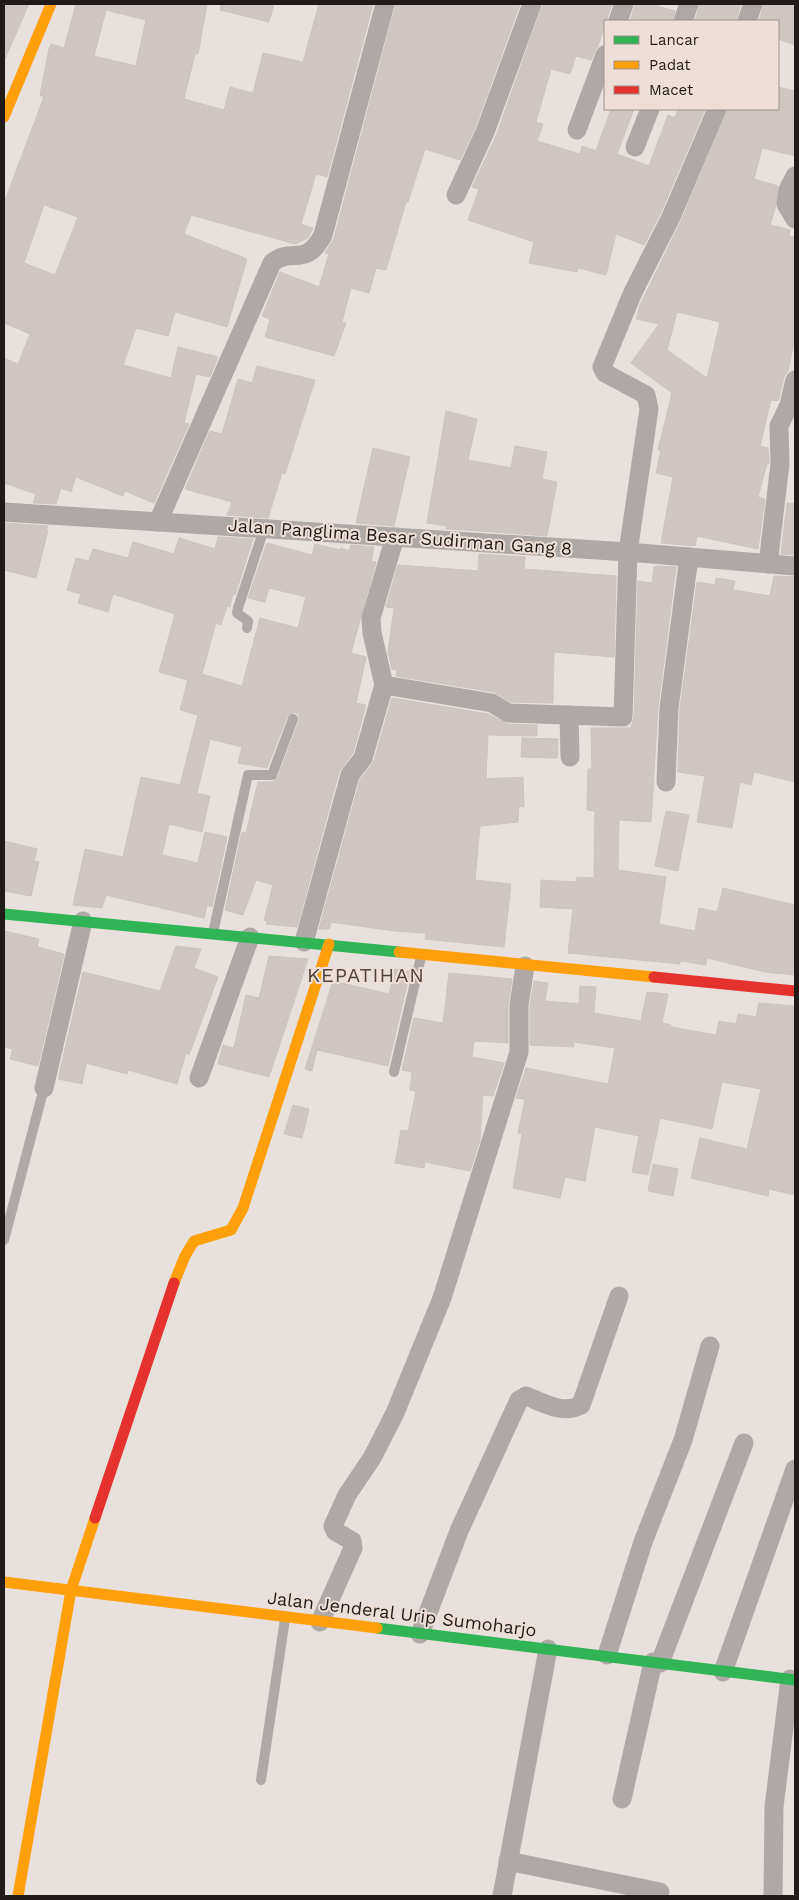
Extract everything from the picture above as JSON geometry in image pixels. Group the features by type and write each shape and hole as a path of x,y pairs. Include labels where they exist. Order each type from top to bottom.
{"street":[{"path":"4,117 51,4"},
{"path":"158,522 272,263 277,259 307,255 316,248 323,235 385,4"},
{"path":"456,195 485,132 532,4"},
{"path":"618,20 624,4"},
{"path":"683,20 690,4"},
{"path":"747,20 753,4"},
{"path":"577,130 604,58"},
{"path":"635,147 650,110"},
{"path":"384,685 492,703 508,712 624,717 628,552 649,401 641,391 605,373 602,366 633,292 671,217 717,110"},
{"path":"795,176 786,198 787,209 795,219"},
{"path":"768,564 779,471 779,426 789,405 795,380"},
{"name":"Jalan Panglima Besar Sudirman Gang 8","path":"4,512 628,552 795,566"},
{"path":"304,942 350,775 363,758 384,685 372,633 371,618 395,537"},
{"path":"666,782 670,700 688,557"},
{"path":"569,715 570,758"},
{"path":"4,914 329,944 422,956 795,991"},
{"path":"44,1088 83,921"},
{"path":"200,1078 250,937"},
{"path":"18,1896 70,1590 179,1269 190,1244 197,1238 231,1230 243,1208 329,944"},
{"path":"320,1622 353,1548 352,1541 336,1531 333,1526 347,1495 372,1458 394,1413 442,1298 519,1052 519,1005 525,966"},
{"path":"420,1634 459,1531 518,1400 526,1396 560,1408 572,1410 582,1405 619,1296"},
{"path":"607,1655 644,1542 682,1440 710,1346"},
{"path":"622,1799 657,1663 744,1443"},
{"path":"723,1672 795,1469"},
{"name":"Jalan Jenderal Urip Sumoharjo","path":"4,1582 285,1618 607,1655 723,1672 793,1679"},
{"path":"502,1896 548,1649"},
{"path":"773,1896 774,1807 793,1679"},
{"path":"508,1861 612,1889 660,1892"}],"lane":[{"path":"247,628 248,622 237,613 264,529"},
{"path":"213,933 248,775 272,775 293,719"},
{"path":"394,1072 422,956"},
{"path":"4,1240 44,1088"},
{"path":"261,1780 285,1618"}],"building":[{"path":"4,4 29,4 4,61"},
{"path":"76,4 207,4 198,54 195,54 184,99 224,110 230,87 253,93 263,53 303,62 319,4 373,4 327,177 316,174 301,224 313,228 308,238 295,244 191,215 184,234 247,259 227,327 175,312 168,336 136,328 123,365 171,378 178,347 218,357 210,377 196,374 184,423 189,424 154,503 125,491 123,496 76,477 71,492 61,488 56,504 33,503 36,494 4,483 4,358 18,364 30,334 4,323 4,203 44,97 40,95 49,49 51,44 64,48","holes":["106,10 146,20 136,66 94,56","44,205 78,217 55,275 24,263"]},
{"path":"221,4 274,4 269,22 220,10"},
{"path":"396,4 520,4 475,128 460,160 425,149 408,202 406,202 386,270 376,268 369,293 351,288 342,322 346,323 334,356 265,337 270,319 262,316 280,272 319,287 329,254 325,253 334,238"},
{"path":"543,4 612,4 607,20 604,20 604,28 591,60 576,56 570,74 551,69 536,122 543,124 537,141 580,154 582,146 596,151 611,110 634,110 617,154 649,166 668,115 675,118 678,110 705,110 661,212 644,245 616,234 606,275 578,268 577,272 529,263 534,242 468,220 479,189 472,187 496,136"},
{"path":"635,4 650,4 675,11 672,20 631,19"},
{"path":"700,4 741,4 736,20 695,20"},
{"path":"764,4 795,4 795,45 779,39 779,20 759,20"},
{"path":"779,87 795,91 795,156 762,148 754,179 778,186 776,206 770,225 790,230 789,236 795,237 795,338 788,371 784,377 778,401 771,400 760,446 768,448 769,463 767,464 758,497 765,499 758,549 697,536 695,546 661,543 673,477 656,473 661,451 658,450 672,393 631,363 659,324 636,319 640,305 681,221 728,110 779,110","holes":["677,312 720,322 707,378 667,350"]},
{"path":"257,366 315,380 285,474 282,473 268,518 227,515 232,502 185,489 210,431 222,434 238,379 252,383"},
{"path":"446,411 477,419 468,460 511,468 515,446 547,452 542,479 557,482 547,536 446,529 447,526 427,523"},
{"path":"373,448 410,457 394,526 356,523"},
{"path":"787,503 795,504 795,555 781,554"},
{"path":"4,523 48,526 36,578 4,570"},
{"path":"218,537 253,539 230,607 227,606 221,625 216,623 202,674 242,686 260,618 298,628 306,597 269,588 265,602 248,598 267,543 312,555 315,544 349,551 351,545 374,547 371,561 376,562 351,653 366,657 356,703 366,705 353,753 339,772 297,927 266,924 267,921 264,920 273,885 256,880 243,915 225,910 242,832 246,833 258,782 273,782 278,777 299,721 299,715 295,712 287,717 267,768 238,763 242,747 210,739 197,793 210,796 202,832 169,824 162,855 198,863 205,832 227,837 212,907 207,905 204,918 106,895 102,908 73,905 85,849 123,857 141,777 180,785 198,715 180,710 188,680 159,672 175,614 113,594 108,612 78,603 81,594 67,590 76,558 89,561 93,549 128,558 133,542 174,554 179,538 215,549"},
{"path":"479,554 525,557 524,569 616,576 614,657 554,652 553,703 511,702 494,692 396,676 397,670 392,669 388,652 394,608 386,607 398,565 478,571"},
{"path":"654,567 676,567 658,707 651,822 619,820 618,870 666,877 659,924 695,931 699,908 717,912 723,888 795,905 795,975 765,972 707,958 706,965 680,961 680,964 568,953 573,909 540,907 541,880 576,882 577,877 594,878 595,811 587,810 588,769 592,769 591,728 631,728 634,717 638,581 652,583"},
{"path":"774,576 795,577 795,782 754,772 751,785 740,782 732,828 697,822 705,776 678,772 680,709 697,582 715,585 716,578 735,581 733,590 770,596"},
{"path":"392,698 488,714 507,724 537,725 537,736 488,735 486,779 523,777 524,807 519,806 518,822 480,826 475,880 511,884 504,947 425,939 426,933 394,931 331,922 329,929 319,929 360,780 374,761"},
{"path":"522,738 558,739 557,758 521,757"},
{"path":"666,811 689,815 678,871 655,866"},
{"path":"4,841 37,849 34,861 39,862 31,896 4,891"},
{"path":"4,931 39,939 37,947 64,954 38,1066 10,1059 13,1049 4,1047"},
{"path":"176,946 201,949 194,968 218,977 189,1055 186,1053 177,1084 128,1070 127,1074 86,1063 82,1084 58,1079 83,972 160,991"},
{"path":"269,956 308,959 269,1077 218,1064 223,1045 234,1048 246,995 259,998"},
{"path":"395,969 410,972 388,1066 317,1050 312,1071 305,1069 333,981 389,994"},
{"path":"449,973 512,979 508,1005 508,1043 474,1041 472,1057 504,1063 493,1096 483,1095 480,1140 470,1171 425,1162 424,1168 395,1163 401,1130 408,1131 416,1091 410,1090 412,1072 402,1070 414,1018 443,1023"},
{"path":"534,981 548,983 545,1001 579,1004 580,986 596,987 594,1013 641,1021 647,992 668,994 662,1023 671,1025 671,1027 716,1035 719,1021 736,1024 738,1014 756,1017 759,1003 795,1006 795,1195 769,1189 768,1196 691,1178 700,1138 747,1149 761,1089 722,1082 712,1129 660,1118 648,1175 632,1172 639,1136 595,1127 585,1181 565,1177 560,1198 513,1188 522,1134 518,1133 525,1099 516,1098 526,1068 608,1084 615,1048 574,1042 574,1047 530,1045 530,1006"},
{"path":"293,1105 309,1109 302,1138 284,1134"},
{"path":"653,1164 678,1169 673,1196 648,1191"}],"traffic: fast":[{"path":"4,914 399,952"},
{"path":"377,1628 795,1680"}],"traffic: slow":[{"path":"4,117 51,4"},
{"path":"174,1283 185,1256 194,1241 231,1230 243,1208 329,944"},
{"path":"399,952 654,977"},
{"path":"18,1896 71,1590 95,1518"},
{"path":"4,1582 377,1628"}],"traffic: jam":[{"path":"654,977 795,991"},
{"path":"95,1518 174,1283"}],"district":[{"name":"KEPATIHAN","path":"366,975"}]}
